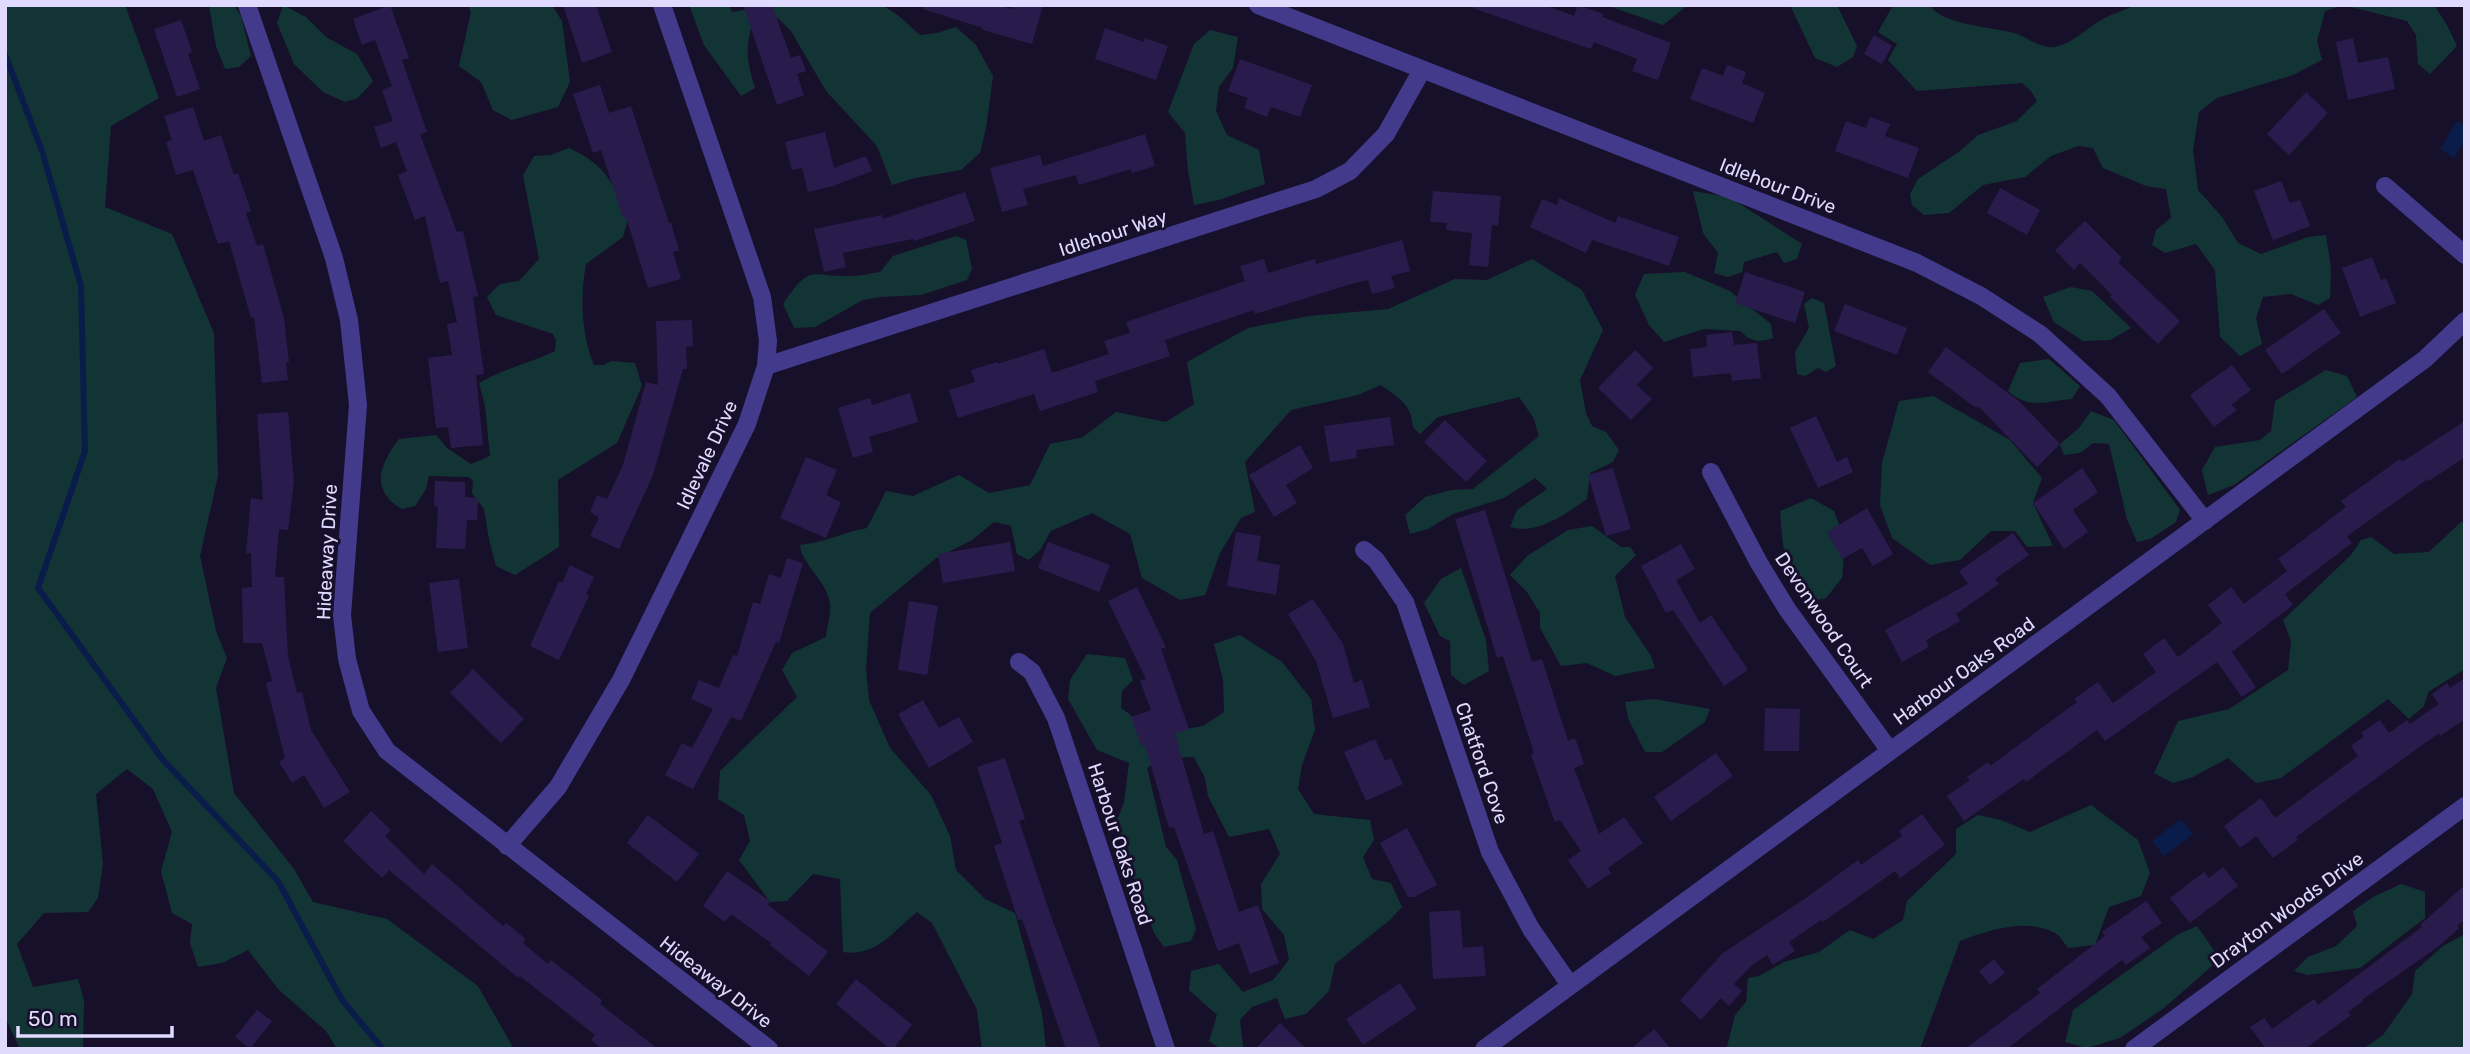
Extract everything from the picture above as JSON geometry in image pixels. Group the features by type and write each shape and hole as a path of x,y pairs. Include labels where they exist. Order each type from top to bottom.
{"street":[{"name":"Hideaway Drive","path":"247,5 334,258 349,320 358,405 342,615 347,659 361,711 387,751 769,1049"},
{"name":"Idlevale Drive","path":"507,846 558,787 621,680 747,424 766,366 768,341 762,297 662,5"},
{"name":"Idlehour Drive","path":"1258,5 1917,263 1981,296 2040,334 2108,396 2205,521"},
{"name":"Idlehour Way","path":"766,366 1316,189 1350,170 1386,134 1422,70"},
{"path":"2385,186 2465,255"},
{"name":"Harbour Oaks Road","path":"1484,1049 2426,359 2465,321"},
{"name":"Devonwood Court","path":"1711,472 1759,563 1787,609 1890,751"},
{"name":"Chatford Cove","path":"1364,551 1376,560 1405,602 1490,852 1531,929 1570,985"},
{"name":"Harbour Oaks Road","path":"1019,662 1031,672 1056,718 1166,1049"},
{"name":"Drayton Woods Drive","path":"2134,1049 2465,806"}],"green space":[{"path":"5,5 125,5 159,98 111,126 105,207 172,234 214,333 218,476 200,556 216,631 227,658 216,688 234,793 294,869 313,902 387,919 478,986 514,1049 337,1049 326,1031 278,989 248,950 222,963 198,967 190,943 192,924 172,913 161,871 172,832 153,789 127,769 96,794 103,864 98,898 88,912 44,913 17,944 33,987 78,979 84,1001 83,1049 20,1049 5,1017"},
{"path":"209,5 234,5 241,16 251,56 239,67 225,69 216,46"},
{"path":"283,5 306,17 326,37 357,54 373,81 358,98 345,102 323,92 294,64 277,23"},
{"path":"468,5 552,5 562,21 570,82 558,107 512,120 493,110 481,82 459,66 471,12"},
{"path":"689,5 729,5 732,12 772,5 882,5 920,35 956,27 976,45 993,76 980,153 961,170 892,185 877,146 826,91 791,31 778,18 751,28 748,58 755,88 741,96 704,45"},
{"path":"1606,5 1688,5 1663,25"},
{"path":"1790,5 1837,5 1857,46 1853,57 1837,67 1815,58"},
{"path":"1893,5 1930,5 1936,12 1956,21 2014,33 2039,45 2055,47 2067,43 2101,20 2136,5 2343,5 2325,11 2317,41 2322,60 2293,75 2217,98 2199,112 2193,150 2198,190 2222,217 2238,243 2261,254 2308,237 2326,235 2331,269 2330,298 2318,305 2291,294 2263,297 2256,318 2262,344 2240,356 2220,337 2215,270 2196,244 2165,253 2152,245 2156,230 2171,218 2166,189 2146,186 2103,168 2093,148 2078,146 2051,156 2025,177 1983,185 1949,213 1924,215 1912,205 1910,194 1918,179 1960,151 1978,135 2017,121 2037,101 2022,83 1917,91 1888,60 1897,44 1878,32"},
{"path":"2343,5 2434,5 2457,46 2430,74 2418,64 2416,35 2407,21"},
{"path":"1210,30 1238,37 1233,68 1219,87 1216,111 1227,135 1259,150 1265,184 1219,200 1194,205 1185,133 1168,112 1194,44"},
{"path":"569,148 600,168 612,183 629,216 623,237 586,264 583,315 586,340 594,365 612,361 635,363 642,386 617,443 558,480 559,547 515,575 496,566 484,509 472,493 473,481 469,477 429,476 426,489 415,506 402,509 385,494 381,476 387,458 399,439 436,435 447,448 471,464 490,456 485,406 479,383 555,351 556,340 553,334 496,315 487,297 500,284 519,281 539,259 523,175 534,156 551,155"},
{"path":"1693,191 1729,197 1802,244 1797,259 1784,263 1777,252 1744,262 1742,272 1728,277 1714,273 1718,253 1703,233"},
{"path":"956,236 966,240 972,269 967,280 921,295 863,300 815,327 794,328 783,304 807,277 820,274 856,276 880,272 893,256"},
{"path":"1532,259 1582,290 1603,330 1580,380 1586,413 1592,426 1606,432 1619,450 1613,462 1590,473 1587,499 1551,522 1531,528 1510,527 1517,510 1547,489 1535,478 1504,498 1453,514 1428,529 1410,534 1405,515 1425,497 1452,490 1473,489 1539,436 1533,417 1519,397 1438,417 1420,434 1413,427 1407,407 1381,385 1358,395 1291,410 1245,462 1255,512 1241,518 1220,553 1205,595 1180,600 1142,578 1130,534 1092,513 1051,531 1040,550 1029,560 1017,554 1011,526 994,522 972,540 935,559 870,613 866,669 869,700 890,748 931,795 950,836 956,870 985,899 1015,913 1042,1013 1046,1049 982,1049 977,1010 932,923 917,912 875,947 866,951 843,952 840,879 813,874 787,901 770,902 739,860 750,841 744,815 718,799 720,771 797,697 782,670 792,653 826,637 830,612 828,596 805,560 800,545 867,528 886,491 913,496 959,475 989,493 1030,485 1050,444 1083,437 1116,412 1166,422 1194,404 1187,362 1248,328 1309,316 1388,309 1455,279 1487,280"},
{"path":"1685,272 1730,291 1771,324 1773,338 1755,340 1740,331 1704,329 1664,342 1649,325 1635,295 1644,274"},
{"path":"2071,287 2092,291 2131,328 2110,340 2083,341 2054,322 2043,297"},
{"path":"1812,298 1824,303 1836,366 1826,372 1818,368 1805,376 1797,374 1795,352 1809,328 1804,304"},
{"path":"2049,359 2080,386 2072,399 2023,401 2008,391 2020,363"},
{"path":"2326,370 2347,376 2357,397 2234,485 2208,495 2202,470 2215,447 2260,440 2271,431 2275,401"},
{"path":"1933,396 2010,440 2042,478 2033,503 2053,546 2027,547 2015,531 1991,531 1960,560 1930,565 1892,538 1880,505 1882,463 1899,401"},
{"path":"2091,411 2114,420 2180,510 2176,522 2150,539 2137,542 2127,519 2109,444 2093,443 2080,453 2064,455 2060,444 2079,428"},
{"path":"1811,498 1834,511 1845,541 1842,578 1826,598 1804,603 1788,570 1780,511"},
{"path":"2461,522 2465,523 2465,669 2428,692 2424,706 2409,719 2388,699 2281,778 2256,783 2228,758 2193,777 2173,783 2154,773 2178,721 2229,709 2288,670 2291,641 2283,620 2351,555 2361,540 2371,537 2394,554 2429,552"},
{"path":"1592,526 1621,547 1630,547 1636,555 1615,576 1625,617 1651,656 1655,668 1615,676 1587,663 1561,666 1540,628 1540,613 1527,592 1510,575 1527,556 1568,530"},
{"path":"1461,568 1486,640 1489,671 1464,685 1451,675 1450,641 1440,636 1424,603 1441,579"},
{"path":"1240,635 1282,662 1311,699 1315,730 1302,765 1298,789 1314,814 1370,820 1374,840 1363,857 1372,879 1391,883 1402,907 1335,964 1329,991 1306,1014 1285,1019 1277,998 1252,1007 1240,1020 1243,1047 1221,1049 1209,1041 1217,1015 1189,990 1191,971 1219,964 1243,992 1273,980 1289,960 1284,935 1262,909 1261,884 1280,854 1269,829 1229,837 1208,796 1205,778 1194,757 1161,758 1147,768 1166,847 1177,860 1196,929 1191,941 1164,947 1154,933 1115,825 1124,803 1129,763 1097,750 1068,699 1070,680 1087,654 1125,658 1133,680 1122,691 1121,708 1157,734 1203,726 1224,712 1223,680 1214,644"},
{"path":"1654,699 1710,709 1705,722 1662,752 1645,752 1628,718 1625,702"},
{"path":"2091,805 2138,840 2150,873 2141,896 2109,907 2095,945 2068,948 2055,933 2030,926 1994,930 1960,941 1920,1049 1727,1047 1735,1015 1746,1002 1748,978 1759,976 1784,962 1819,952 1850,930 1873,939 1903,920 1907,901 1956,854 1956,829 1978,815 2001,820 2030,832"},
{"path":"2401,884 2425,892 2425,918 2360,968 2308,975 2294,971 2308,957 2336,946 2357,926 2353,911 2373,897"},
{"path":"2197,926 2220,959 2164,1008 2120,1038 2087,1048 2065,1042 2073,1010 2177,935"},
{"path":"2465,934 2465,1049 2363,1049 2383,1035 2412,994 2415,971 2443,946"}],"water":[{"path":"2457,121 2465,126 2465,140 2454,158 2440,149"},
{"path":"2181,819 2193,834 2164,856 2152,841"}],"building":[{"path":"390,5 409,58 402,60 427,132 420,134 457,232 463,231 478,296 473,297 484,374 476,375 483,445 451,448 448,427 436,428 428,358 452,355 447,324 457,322 448,281 440,283 425,216 415,220 398,175 407,171 396,142 381,148 374,127 393,121 382,90 392,86 375,40 362,45 353,19"},
{"path":"563,5 596,5 612,52 582,63"},
{"path":"743,5 772,5 791,58 800,55 806,71 797,74 804,95 777,105"},
{"path":"924,5 997,5 1012,9 1013,5 1043,5 1032,44 923,9"},
{"path":"1474,5 1544,5 1574,16 1578,5 1671,43 1658,80 1632,71 1637,59 1594,42 1591,49 1473,8"},
{"path":"181,20 192,52 188,54 200,89 177,97 154,29"},
{"path":"1105,28 1144,42 1145,38 1168,46 1156,80 1095,59"},
{"path":"1874,35 1892,46 1882,64 1864,54"},
{"path":"2353,38 2358,63 2388,57 2395,89 2348,100 2336,42"},
{"path":"1240,59 1312,85 1300,117 1271,107 1267,117 1244,108 1248,98 1228,91"},
{"path":"1727,65 1746,72 1742,83 1765,93 1753,123 1690,99 1702,68 1723,76"},
{"path":"600,85 609,113 631,106 679,250 673,252 681,279 648,288 601,150 593,153 573,94"},
{"path":"2306,92 2328,113 2289,155 2267,134"},
{"path":"193,107 204,141 221,135 234,175 238,173 251,211 246,213 257,246 263,244 284,318 289,362 286,362 288,380 262,383 254,317 251,318 229,241 218,244 193,170 176,175 166,142 172,140 164,116"},
{"path":"1870,117 1890,124 1885,136 1919,148 1908,178 1835,151 1846,121 1866,128"},
{"path":"825,132 834,168 866,156 872,171 808,192 802,168 792,170 785,142"},
{"path":"1145,134 1155,166 1132,173 1131,169 1079,185 1076,175 1023,189 1028,205 1002,212 990,168 1040,155 1043,166"},
{"path":"2281,181 2290,203 2300,200 2310,226 2273,240 2254,191"},
{"path":"2000,188 2040,210 2027,235 1987,213"},
{"path":"1433,191 1501,196 1498,226 1492,225 1488,267 1469,265 1472,233 1446,230 1447,223 1430,222"},
{"path":"965,192 975,221 914,241 913,239 843,253 846,267 824,272 814,229 882,215 883,219"},
{"path":"1559,198 1615,223 1618,216 1679,237 1669,266 1592,240 1586,253 1530,227 1542,199 1557,205"},
{"path":"2085,221 2122,258 2118,262 2180,321 2158,344 2080,263 2074,270 2055,250"},
{"path":"1402,240 1410,271 1391,276 1395,288 1372,294 1368,280 1255,314 1254,310 1165,340 1170,356 1095,381 1098,392 1040,411 1034,394 958,418 949,390 975,382 971,370 1044,349 1052,373 1109,354 1104,341 1130,333 1126,322 1245,281 1240,266 1264,259 1268,273 1315,259 1316,264"},
{"path":"2372,257 2381,280 2386,278 2396,303 2360,317 2342,268"},
{"path":"1745,272 1805,292 1795,323 1735,303"},
{"path":"1845,304 1907,328 1897,355 1834,331"},
{"path":"2324,309 2341,333 2282,374 2265,350"},
{"path":"692,320 693,346 686,347 687,369 683,369 653,475 619,549 590,536 599,518 590,512 597,495 607,499 623,465 646,382 658,385 656,321"},
{"path":"1732,332 1734,345 1757,343 1761,378 1732,381 1731,373 1693,377 1690,349 1707,347 1706,335"},
{"path":"1946,347 2020,402 2060,444 2037,467 1978,406 1976,408 1928,372"},
{"path":"1635,350 1653,368 1637,385 1652,399 1631,420 1598,388"},
{"path":"2232,365 2251,390 2231,405 2237,410 2214,427 2190,395"},
{"path":"910,393 918,422 869,437 873,452 853,458 838,408 870,398 872,405"},
{"path":"288,412 294,481 288,530 279,529 275,577 284,577 288,656 297,693 302,692 311,730 350,792 324,808 304,775 292,783 279,762 285,758 266,683 272,681 262,643 243,643 242,588 252,587 251,553 246,553 251,498 263,500 257,414"},
{"path":"1816,416 1837,462 1847,457 1853,472 1818,488 1790,428"},
{"path":"1390,417 1394,445 1356,450 1357,458 1330,462 1324,426"},
{"path":"1445,420 1487,461 1466,482 1424,442"},
{"path":"2465,421 2465,457 2429,481 2428,479 2347,536 2352,543 2285,594 2293,605 2232,652 2256,687 2242,697 2217,662 2105,741 2097,730 2026,782 2024,779 1964,821 1947,796 1970,780 1967,777 1988,762 1990,766 2077,702 2074,699 2098,682 2113,703 2156,672 2143,654 2164,638 2178,657 2222,623 2208,605 2231,587 2244,604 2287,571 2278,559 2346,507 2341,501 2400,459 2402,462"},
{"path":"1300,445 1313,468 1286,485 1297,503 1274,517 1249,475"},
{"path":"806,457 837,470 826,495 841,502 826,538 780,518"},
{"path":"1613,468 1631,529 1606,536 1588,475"},
{"path":"2082,468 2098,492 2073,510 2088,532 2064,549 2033,503"},
{"path":"435,481 465,482 465,497 478,498 477,520 467,520 465,549 436,548 438,507 434,505"},
{"path":"1867,508 1893,554 1873,566 1862,548 1842,559 1827,532"},
{"path":"1485,510 1532,662 1542,659 1568,741 1575,738 1584,764 1574,768 1599,834 1624,817 1643,843 1608,868 1611,873 1588,889 1568,860 1581,851 1560,820 1555,822 1531,755 1534,753 1503,656 1497,658 1455,519"},
{"path":"1236,532 1261,536 1257,561 1280,565 1276,595 1227,586"},
{"path":"2013,533 2029,555 1995,579 1999,584 1956,614 1960,621 1926,640 1929,647 1902,662 1885,630 1968,584 1959,571"},
{"path":"1010,542 1015,571 943,583 938,554"},
{"path":"1048,542 1110,565 1099,592 1038,568"},
{"path":"1681,544 1695,569 1676,580 1700,623 1711,615 1748,670 1724,686 1673,610 1666,613 1641,566"},
{"path":"787,558 803,563 779,643 776,642 741,721 731,717 693,789 665,775 682,743 692,748 713,709 691,699 699,680 719,688 733,655 737,656 753,602 760,604 769,574 781,578"},
{"path":"570,565 594,577 586,594 589,596 559,660 530,646 559,581 562,583"},
{"path":"459,579 468,648 438,652 429,583"},
{"path":"1137,587 1166,647 1161,649 1189,729 1175,734 1204,834 1213,831 1239,912 1258,905 1279,963 1250,974 1239,943 1218,951 1174,827 1169,828 1145,745 1141,746 1131,717 1151,710 1140,681 1146,679 1108,601"},
{"path":"1313,599 1343,644 1354,683 1362,680 1370,707 1333,718 1316,661 1288,614"},
{"path":"909,601 938,606 927,675 898,670"},
{"path":"473,669 524,719 501,743 450,693"},
{"path":"2465,678 2465,719 2440,736 2439,733 2375,779 2296,837 2298,840 2273,858 2256,836 2240,848 2224,826 2261,798 2275,818 2358,756 2351,746 2364,736 2361,733 2380,720 2389,733 2407,720 2410,724 2439,704 2432,694 2447,683 2450,688"},
{"path":"923,700 939,728 959,717 973,742 929,768 898,714"},
{"path":"1765,708 1800,709 1799,751 1764,751"},
{"path":"1375,739 1385,761 1391,758 1403,784 1366,801 1344,752"},
{"path":"1716,753 1733,776 1671,821 1654,797"},
{"path":"1005,758 1025,819 1019,821 1052,919 1101,1049 1066,1049 1022,919 1018,920 994,846 1002,843 977,767"},
{"path":"371,811 391,830 385,836 424,874 432,864 503,926 506,923 526,939 523,943 548,964 551,960 602,1000 600,1004 658,1049 602,1049 591,1040 595,1035 520,976 518,978 389,870 382,878 343,841"},
{"path":"1922,814 1945,845 1900,878 1895,871 1823,922 1821,920 1789,942 1795,951 1773,965 1767,955 1751,966 1734,984 1742,991 1729,1006 1721,998 1701,1020 1680,1000 1723,953 1858,860 1861,865 1902,836 1899,831"},
{"path":"648,815 699,854 677,882 627,843"},
{"path":"1407,828 1437,885 1414,897 1408,897 1380,843"},
{"path":"2223,867 2238,886 2190,923 2170,898 2204,872 2209,878"},
{"path":"727,871 770,901 768,905 828,952 809,976 770,945 771,943 731,914 725,922 703,906"},
{"path":"2465,885 2465,919 2439,946 2362,1000 2348,1012 2351,1015 2305,1049 2266,1049 2250,1027 2264,1018 2272,1029 2314,999 2318,1005 2422,927 2420,925"},
{"path":"2146,901 2162,923 2141,937 2150,948 2126,965 2122,960 2007,1049 1965,1049 2040,993 2037,989 2105,936 2102,932"},
{"path":"1460,910 1463,948 1483,946 1486,976 1433,979 1429,912"},
{"path":"1994,959 2005,973 1990,985 1979,971"},
{"path":"856,979 912,1025 893,1049 836,1004"},
{"path":"1400,983 1417,1009 1363,1045 1346,1019"},
{"path":"257,1010 272,1021 250,1049 235,1037"},
{"path":"1280,1023 1306,1049 1255,1049"},
{"path":"1654,1029 1671,1049 1631,1049"}],"waterway":[{"path":"5,54 42,151 81,286 85,451 38,588 163,760 278,881 342,1000 383,1049"}]}
